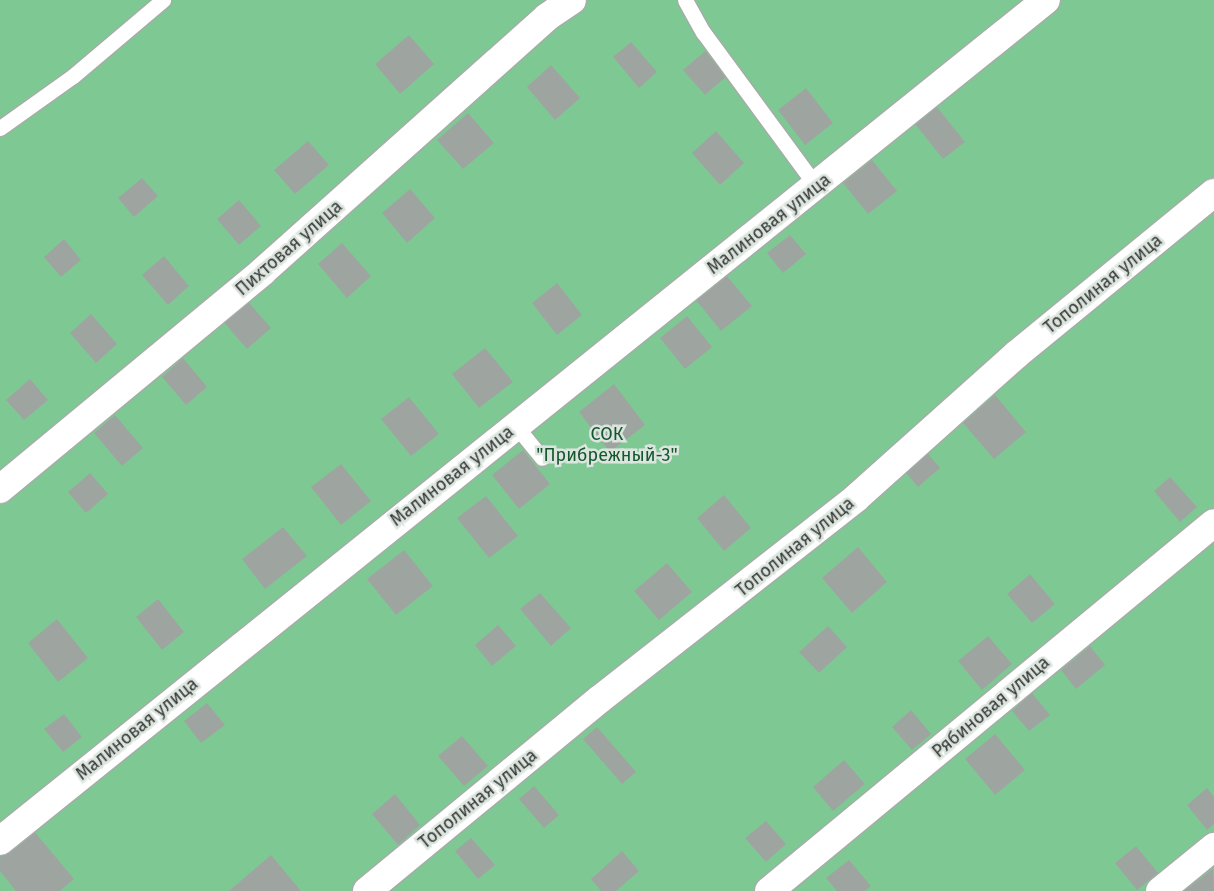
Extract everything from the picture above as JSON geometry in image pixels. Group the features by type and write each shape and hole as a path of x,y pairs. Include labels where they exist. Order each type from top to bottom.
{"street":[{"name":"Пихтовая улица","path":"0,489 262,272 548,17 572,0"},
{"name":"Малиновая улица","path":"0,841 1046,0"},
{"name":"Тополиная улица","path":"367,891 600,699 856,498 1017,354 1214,192"},
{"name":"Рябиновая улица","path":"769,891 1214,523"},
{"path":"1160,891 1214,847"}],"lane":[{"path":"0,128 72,76 163,0"},
{"path":"685,0 703,32 816,186"},
{"path":"516,426 542,458"}],"green space":[{"name":"СОК \"Прибрежный-3\"","path":"0,0 1214,0 1214,891 0,891"}],"building":[{"path":"409,35 434,64 400,94 375,64"},
{"path":"631,42 657,72 639,88 613,57"},
{"path":"705,51 727,76 705,95 683,70"},
{"path":"551,65 580,98 555,120 527,87"},
{"path":"806,88 833,123 805,145 778,110"},
{"path":"937,107 965,142 943,159 915,124"},
{"path":"468,113 494,143 463,169 437,140"},
{"path":"716,131 744,163 720,185 692,153"},
{"path":"308,141 329,165 295,194 274,170"},
{"path":"872,160 897,191 868,214 843,183"},
{"path":"142,178 158,196 134,217 118,198"},
{"path":"410,189 435,218 407,243 382,213"},
{"path":"239,200 261,226 239,245 217,219"},
{"path":"790,235 806,254 783,273 767,253"},
{"path":"64,239 81,260 61,277 44,257"},
{"path":"342,243 371,276 347,298 318,264"},
{"path":"164,256 189,286 168,305 142,275"},
{"path":"726,275 752,306 721,331 695,299"},
{"path":"557,283 582,315 557,335 532,303"},
{"path":"245,298 271,328 247,349 221,319"},
{"path":"91,314 117,344 96,363 70,333"},
{"path":"687,316 712,347 685,369 660,338"},
{"path":"485,348 513,382 479,408 452,374"},
{"path":"183,358 207,387 186,405 162,377"},
{"path":"30,379 48,400 24,420 6,400"},
{"path":"614,384 645,425 610,452 579,412"},
{"path":"995,395 1026,432 994,459 963,423"},
{"path":"409,397 439,434 411,456 381,419"},
{"path":"115,415 143,448 122,466 94,433"},
{"path":"923,448 940,468 918,487 901,467"},
{"path":"523,450 550,484 519,509 492,475"},
{"path":"341,464 371,501 341,525 311,487"},
{"path":"90,473 108,494 86,513 68,492"},
{"path":"1170,477 1197,507 1180,522 1154,491"},
{"path":"724,495 751,528 724,551 697,518"},
{"path":"486,496 518,536 489,558 457,518"},
{"path":"283,527 307,556 265,589 242,559"},
{"path":"858,547 887,582 852,613 822,578"},
{"path":"404,550 433,586 396,615 367,579"},
{"path":"667,563 692,592 659,620 634,591"},
{"path":"1030,574 1055,604 1032,623 1007,594"},
{"path":"540,593 571,628 551,646 520,609"},
{"path":"158,599 184,632 162,650 136,617"},
{"path":"57,619 88,658 58,682 28,643"},
{"path":"498,625 516,646 492,666 475,645"},
{"path":"828,626 847,647 819,673 799,652"},
{"path":"988,636 1012,664 982,690 958,661"},
{"path":"1090,646 1105,665 1076,689 1061,670"},
{"path":"1032,693 1050,715 1029,731 1012,711"},
{"path":"207,703 225,725 201,743 184,721"},
{"path":"911,710 931,734 912,750 892,727"},
{"path":"64,714 82,737 63,752 44,729"},
{"path":"597,727 636,772 622,784 583,739"},
{"path":"995,734 1025,770 995,795 965,759"},
{"path":"462,736 488,766 464,786 438,756"},
{"path":"844,760 865,784 833,811 813,787"},
{"path":"534,786 559,815 544,828 519,799"},
{"path":"1207,788 1214,797 1214,824 1207,830 1187,805"},
{"path":"395,794 420,825 398,845 372,814"},
{"path":"766,821 786,844 766,862 745,838"},
{"path":"33,830 74,879 60,891 16,891 0,871 0,857"},
{"path":"471,838 495,865 478,879 455,851"},
{"path":"1136,846 1158,873 1137,890 1115,863"},
{"path":"622,851 639,871 616,891 601,891 591,879"},
{"path":"271,855 301,891 229,891"},
{"path":"849,860 871,886 865,891 837,891 826,878"},
{"path":"1213,869 1214,891 1184,891"}]}
